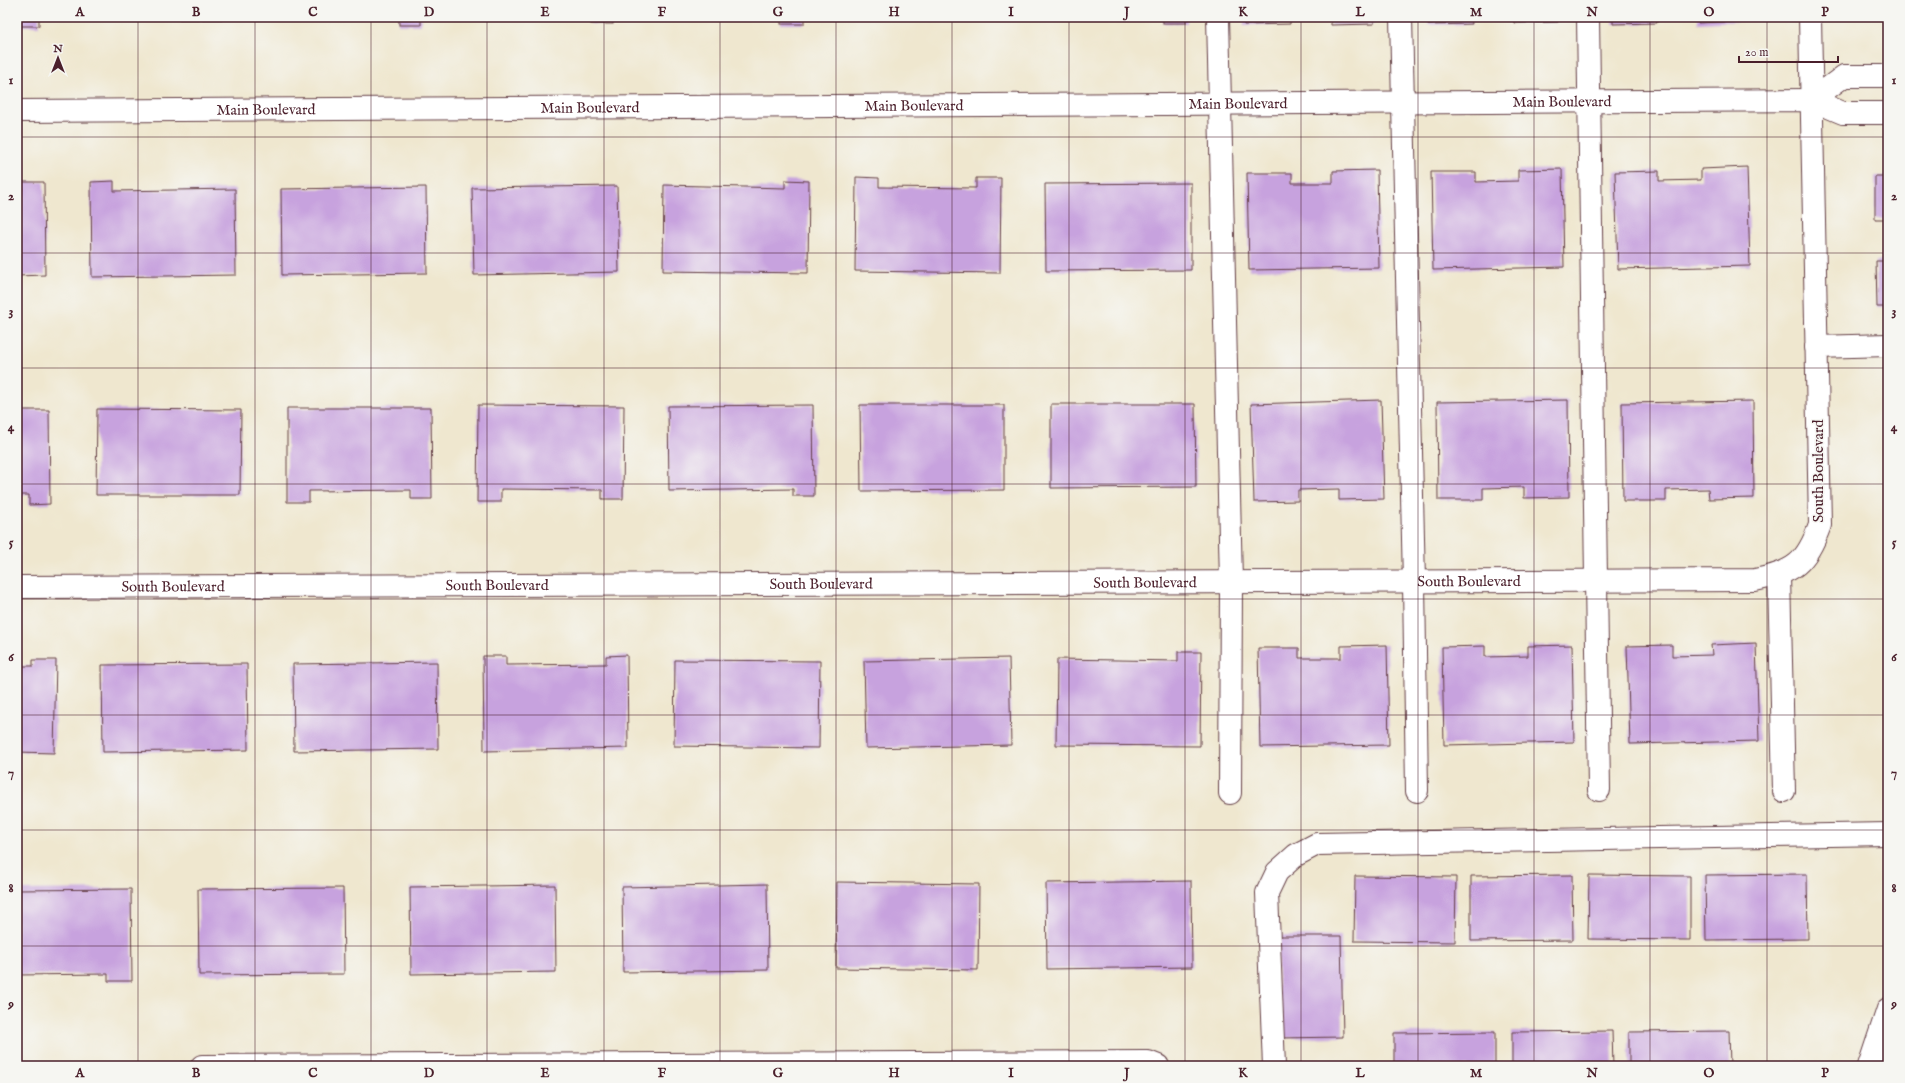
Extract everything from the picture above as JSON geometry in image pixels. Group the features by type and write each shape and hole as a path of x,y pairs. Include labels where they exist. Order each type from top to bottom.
{"street":[{"path":"1218,17 1231,582 1230,793"},
{"path":"1401,17 1414,582 1417,791"},
{"path":"1588,17 1599,790"},
{"name":"South Boulevard","path":"17,587 1754,580 1779,575 1798,564 1812,546 1820,525 1810,17"},
{"path":"1812,100 1844,76 1888,76"},
{"name":"Main Boulevard","path":"17,111 1812,100 1843,113 1888,113"},
{"path":"1816,347 1888,345"},
{"path":"1779,575 1784,791"},
{"path":"1274,1066 1267,893 1277,872 1296,855 1317,844 1888,834"},
{"path":"1869,1066 1888,1009"},
{"path":"202,1066 1148,1062 1158,1066"}],"building":[{"path":"17,17 39,17 39,26 17,26"},
{"path":"87,17 230,17 230,19 87,20"},
{"path":"399,17 421,17 421,25 399,25"},
{"path":"591,17 613,17 613,24 591,24"},
{"path":"781,17 804,17 804,24 781,24"},
{"path":"1163,17 1186,17 1186,23 1163,23"},
{"path":"1244,17 1290,17 1290,24 1244,25"},
{"path":"1331,17 1374,17 1374,24 1331,25"},
{"path":"1428,17 1471,17 1472,24 1428,25"},
{"path":"1513,17 1558,17 1558,22 1514,23"},
{"path":"1613,17 1656,17 1657,23 1613,24"},
{"path":"1698,17 1744,17 1744,21 1698,23"},
{"path":"1747,167 1750,266 1618,269 1615,172 1659,171 1659,181 1701,180 1701,169"},
{"path":"1562,169 1564,267 1433,270 1431,172 1476,172 1476,182 1518,181 1518,170"},
{"path":"1377,170 1379,268 1249,270 1247,173 1292,173 1292,183 1333,183 1333,171"},
{"path":"1875,176 1888,176 1888,249 1886,219 1875,219"},
{"path":"856,177 879,178 879,187 976,188 976,178 1001,178 1000,273 855,271"},
{"path":"785,180 809,181 808,273 663,271 664,185 785,188"},
{"path":"114,181 114,191 235,189 236,275 92,277 91,182"},
{"path":"22,182 44,182 45,275 17,276 17,190 22,190"},
{"path":"1191,183 1191,270 1046,271 1045,184"},
{"path":"617,186 619,272 474,275 472,188"},
{"path":"426,187 427,273 282,275 281,189"},
{"path":"1876,261 1888,261 1888,307 1877,307"},
{"path":"1381,400 1384,499 1339,500 1339,489 1298,490 1298,501 1254,502 1251,404"},
{"path":"1568,400 1569,497 1524,498 1524,487 1483,488 1483,500 1438,500 1437,402"},
{"path":"1753,401 1754,498 1709,499 1708,489 1666,490 1666,501 1623,501 1622,403"},
{"path":"1051,404 1195,404 1196,487 1051,488"},
{"path":"478,405 624,406 623,499 602,499 602,490 501,489 501,502 477,502"},
{"path":"813,405 814,496 793,496 793,489 669,491 668,406"},
{"path":"860,405 1004,405 1004,490 861,491"},
{"path":"287,408 431,408 432,499 411,499 411,490 309,491 309,502 287,502"},
{"path":"97,409 241,410 240,495 96,495"},
{"path":"17,410 49,410 50,504 29,505 29,495 17,495"},
{"path":"1756,643 1759,741 1630,744 1627,646 1672,645 1672,656 1712,655 1711,645"},
{"path":"1387,645 1389,745 1260,747 1258,648 1299,648 1299,658 1341,658 1341,646"},
{"path":"1572,645 1574,742 1444,745 1442,647 1485,646 1485,657 1528,656 1528,646"},
{"path":"1178,652 1201,652 1200,746 1056,745 1057,659 1178,661"},
{"path":"627,655 628,748 484,751 483,656 506,656 506,665 606,664 606,656"},
{"path":"1009,658 1011,745 866,748 864,661"},
{"path":"33,660 56,660 54,753 17,752 17,666 33,666"},
{"path":"675,660 820,661 819,748 674,746"},
{"path":"437,662 438,749 294,751 293,664"},
{"path":"247,664 248,750 103,752 102,665"},
{"path":"1807,874 1808,939 1706,940 1705,875"},
{"path":"1572,875 1573,940 1471,941 1471,876"},
{"path":"1589,875 1690,876 1690,940 1588,939"},
{"path":"1355,876 1456,877 1455,942 1354,941"},
{"path":"1191,881 1192,967 1047,969 1046,883"},
{"path":"837,882 979,884 978,970 836,968"},
{"path":"767,884 768,970 623,972 622,887"},
{"path":"555,885 556,972 411,974 410,887"},
{"path":"343,888 344,974 199,975 198,889"},
{"path":"131,889 132,981 108,981 108,974 17,975 17,890"},
{"path":"1277,936 1341,936 1343,1037 1279,1038"},
{"path":"1612,1031 1613,1066 1512,1066 1512,1032"},
{"path":"1729,1031 1730,1066 1629,1066 1629,1032"},
{"path":"1495,1032 1495,1066 1394,1066 1394,1033"}]}
